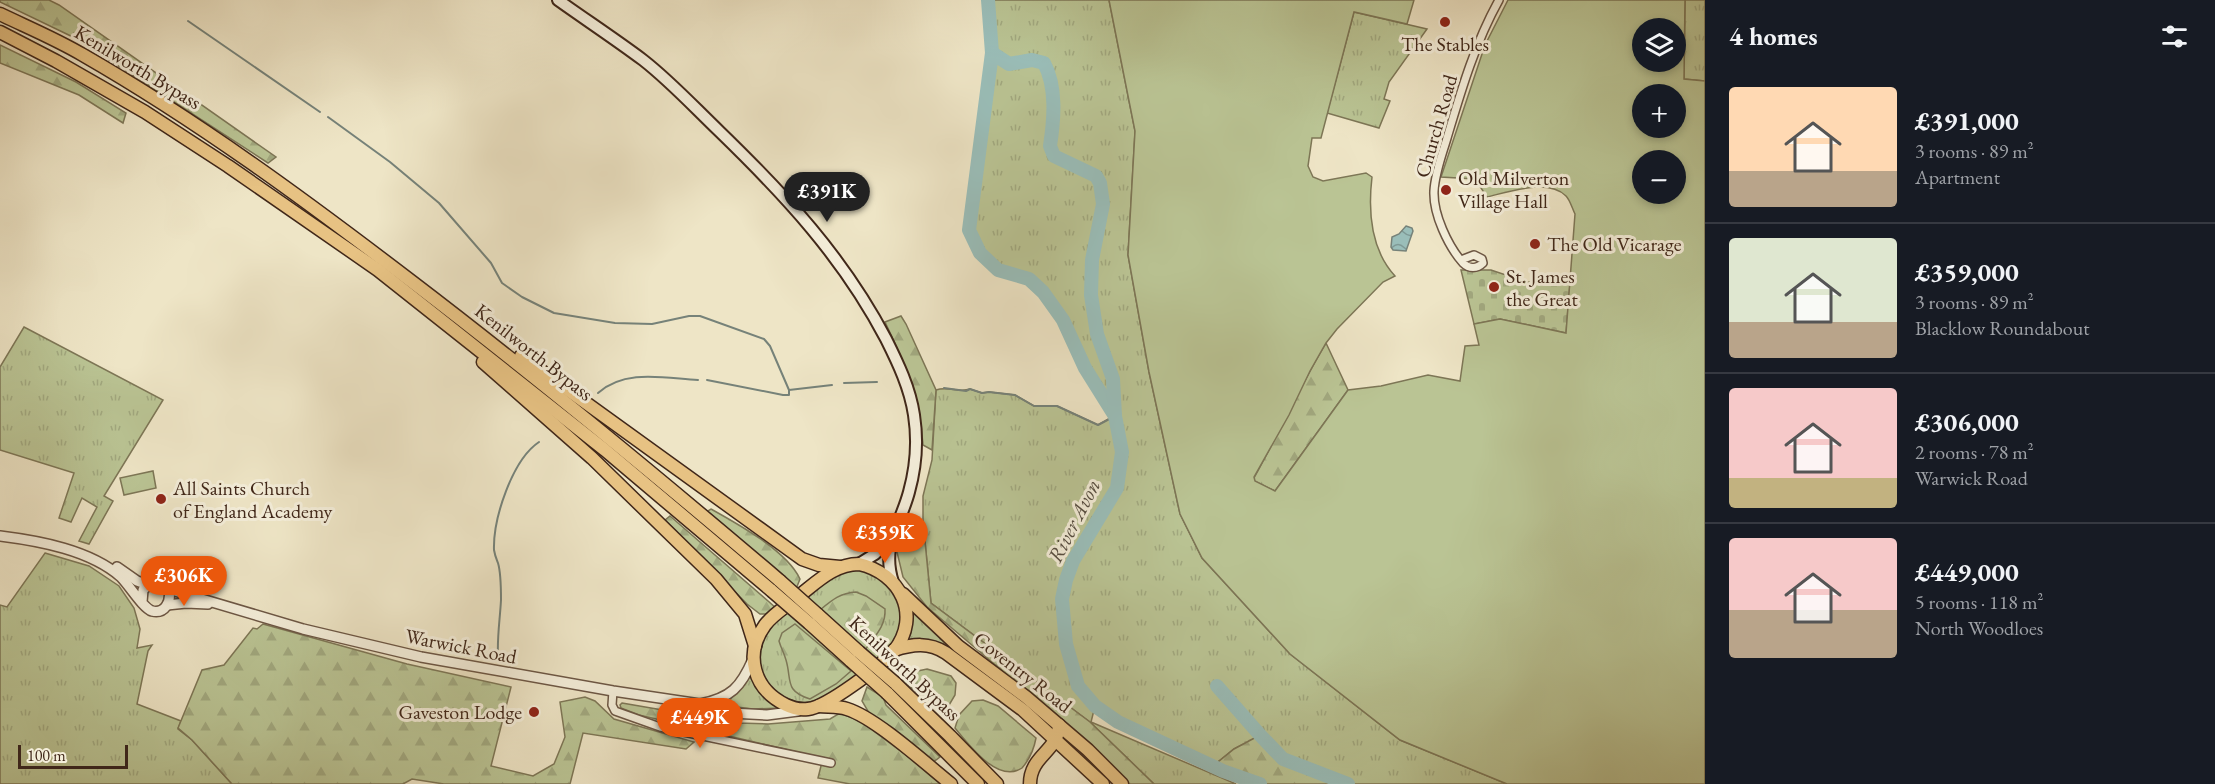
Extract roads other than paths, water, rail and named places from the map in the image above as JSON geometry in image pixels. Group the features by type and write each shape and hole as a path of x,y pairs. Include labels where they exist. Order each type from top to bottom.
{"main road":[{"path":"421,304 460,342 592,458 716,579 745,614 754,646 753,659 758,677 768,693 784,704 803,710 819,706 836,696 894,650 902,636 906,621 904,603 888,559 891,538 904,508 913,475 916,452 915,418 908,390 895,359 861,295 816,233 761,171 644,61 558,0"},
{"name":"Kenilworth Bypass","path":"0,14 80,53 147,93 196,124 330,218 556,394 891,688 950,736 997,784"},
{"name":"Kenilworth Bypass","path":"0,32 56,60 145,112 228,166 378,270 776,586"},
{"path":"330,218 802,559 819,565 840,567 859,564 875,554 891,538"},
{"path":"859,564 879,571 897,587"},
{"path":"754,646 768,621 820,579 840,567"},
{"name":"Coventry Road","path":"897,587 958,646 1059,724 1122,784"},
{"name":"Coventry Road","path":"894,650 918,645 932,646 942,650 1000,692 1057,740 1103,784"},
{"name":"Kenilworth Bypass","path":"891,688 978,784"},
{"path":"819,706 845,708 860,714 902,744 951,784"},
{"path":"1030,784 1034,765 1057,740 1059,724"}],"street":[{"name":"Church Road","path":"1461,260 1449,241 1439,218 1434,187 1439,164 1476,48 1499,0"},
{"path":"0,536 57,547 116,566 137,581 148,585"},
{"path":"94,560 121,577 147,608 154,611 160,611 167,605 170,598 168,588 158,582 148,585 142,592 142,602"},
{"name":"Warwick Road","path":"168,588 220,605 391,651 700,704 731,713 780,714 803,710"},
{"name":"Warwick Road","path":"167,605 186,603 220,605"},
{"name":"Warwick Road","path":"700,704 717,700 734,691 743,680 753,659"},
{"path":"614,691 612,705 615,711 641,722 780,754 831,763"}],"water":[{"path":"1406,226 1412,228 1413,231 1406,251 1393,250 1392,237 1399,234"}],"waterway":[{"name":"River Avon","path":"988,0 992,53 969,230 980,253 998,270 1029,279 1043,292 1063,320 1085,368 1115,416"},
{"path":"188,21 320,112"},
{"name":"River Avon","path":"992,53 1009,64 1032,60 1044,63 1053,93 1050,146 1054,156 1096,176 1100,183 1103,204 1092,260 1091,295 1097,334 1113,379 1115,416 1122,452 1117,488 1073,561 1062,599 1066,644 1078,686 1095,706 1118,722 1223,771 1260,784"},
{"path":"328,117 390,162 439,203 491,263 502,283 522,297 554,313 615,323 652,324 689,316 700,316 764,339 770,346 789,390"},
{"path":"598,393 609,385 632,378 698,380"},
{"path":"707,380 783,395 789,395 789,390 832,385"},
{"path":"844,383 877,382"},
{"path":"944,388 1015,395 1034,406 1057,406 1098,425 1115,416"},
{"path":"498,656 501,596 500,572 494,550 497,523 506,491 520,462 539,442"},
{"path":"1217,686 1283,759 1348,784"}],"place":[{"name":"The Stables","path":"1445,22"},
{"name":"Old Milverton Village Hall","path":"1446,190"},
{"name":"The Old Vicarage","path":"1535,244"},
{"name":"St. James the Great","path":"1494,287"},
{"name":"All Saints Church of England Academy","path":"161,499"},
{"name":"Gaveston Lodge","path":"534,712"}]}
